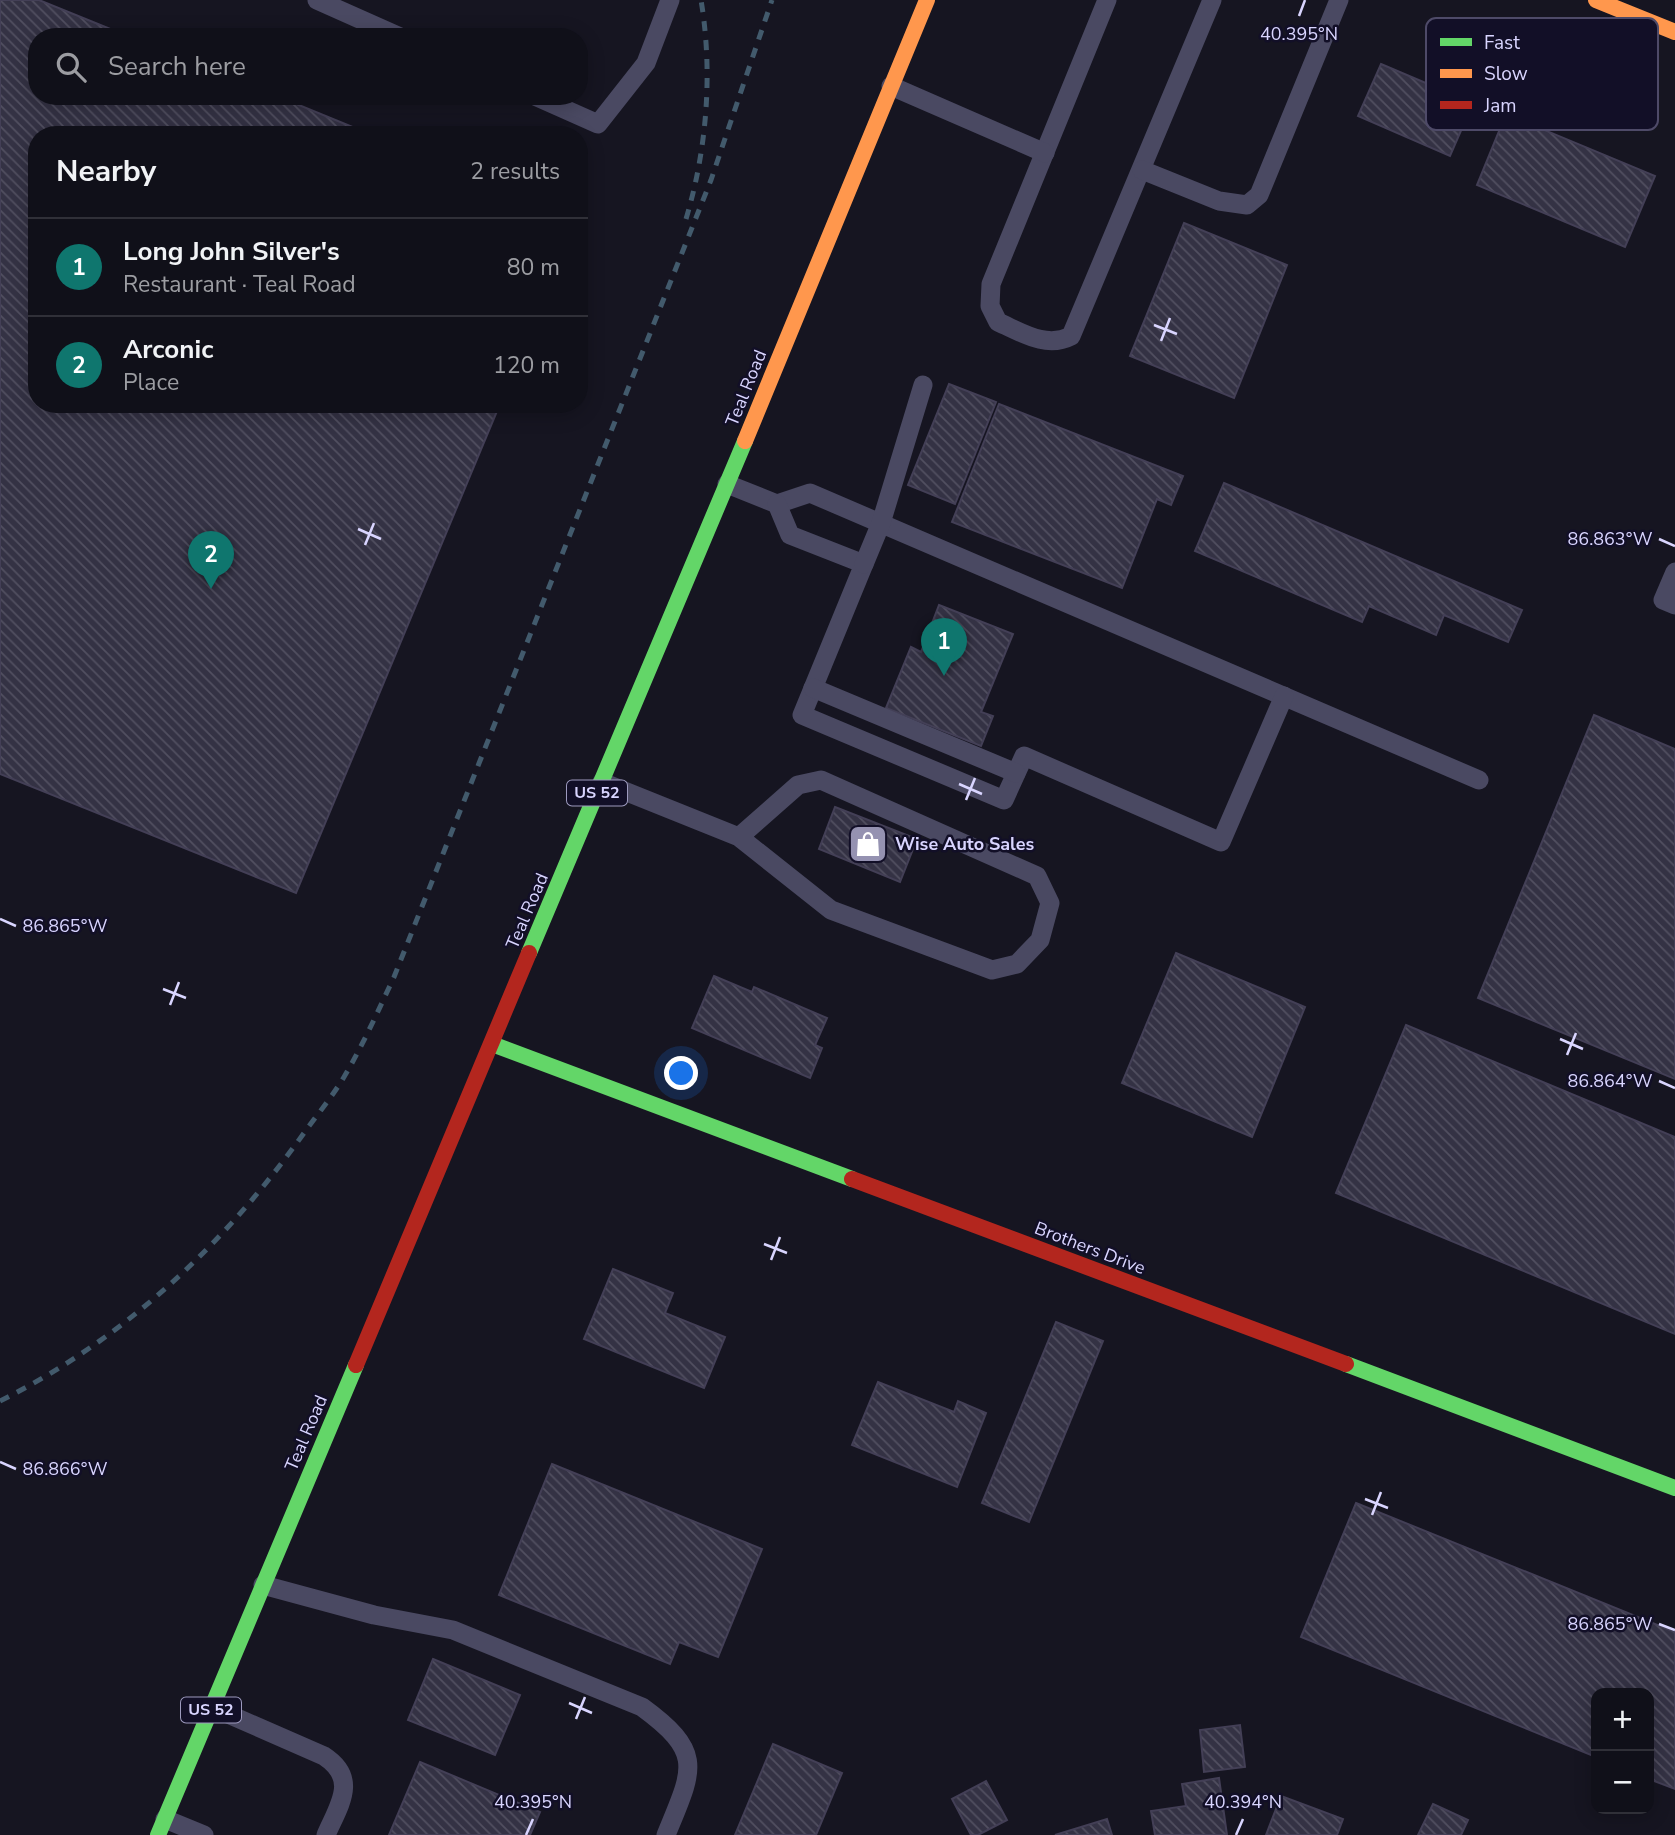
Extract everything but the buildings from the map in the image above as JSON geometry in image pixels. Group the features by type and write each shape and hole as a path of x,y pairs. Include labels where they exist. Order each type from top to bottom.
{"main road":[{"name":"Teal Road","path":"162,1827 928,0"},
{"path":"1596,0 1640,18"},
{"path":"1658,25 1675,32"},
{"name":"Brothers Drive","path":"492,1044 1675,1488"}],"lane":[{"path":"317,0 380,28"},
{"path":"555,105 598,124 646,63 670,0"},
{"path":"1107,0 991,284 990,306 998,322 1042,341 1060,341 1070,336 1212,0"},
{"path":"1142,170 1219,201 1247,205 1259,195 1339,0"},
{"path":"891,86 1045,153"},
{"path":"923,384 881,523 802,715 1004,800 1024,756 1221,842 1284,696"},
{"path":"727,484 776,504 810,493 1479,780"},
{"path":"776,504 790,535 864,564"},
{"path":"1675,572 1663,600 1675,605"},
{"path":"813,688 1016,773"},
{"path":"602,782 739,837 831,910 992,970 1017,964 1040,940 1050,903 1037,876 821,780 798,785 739,837"},
{"path":"263,1585 374,1615 453,1630 642,1707 668,1726 684,1747 690,1768 666,1835"},
{"path":"212,1707 324,1756 342,1772 344,1789 326,1835"},
{"path":"162,1827 204,1835"}],"railway":[{"path":"686,219 699,165 706,110 707,55 701,0"},
{"path":"0,1401 89,1349 168,1286 205,1251 273,1174 351,1065 394,977 711,180 772,0"}],"traffic: fast":[{"path":"529,953 745,441"},
{"path":"492,1044 852,1179"},
{"path":"1346,1364 1675,1488"},
{"path":"158,1835 356,1365"}],"traffic: slow":[{"path":"745,441 927,0"},
{"path":"1596,0 1640,18"},
{"path":"1658,25 1675,32"}],"traffic: jam":[{"path":"356,1365 529,953"},
{"path":"852,1179 1346,1364"}],"place":[{"name":"Arconic","path":"211,589"},
{"name":"Long John Silver's","path":"944,676"},
{"name":"Wise Auto Sales","path":"868,844"}]}
